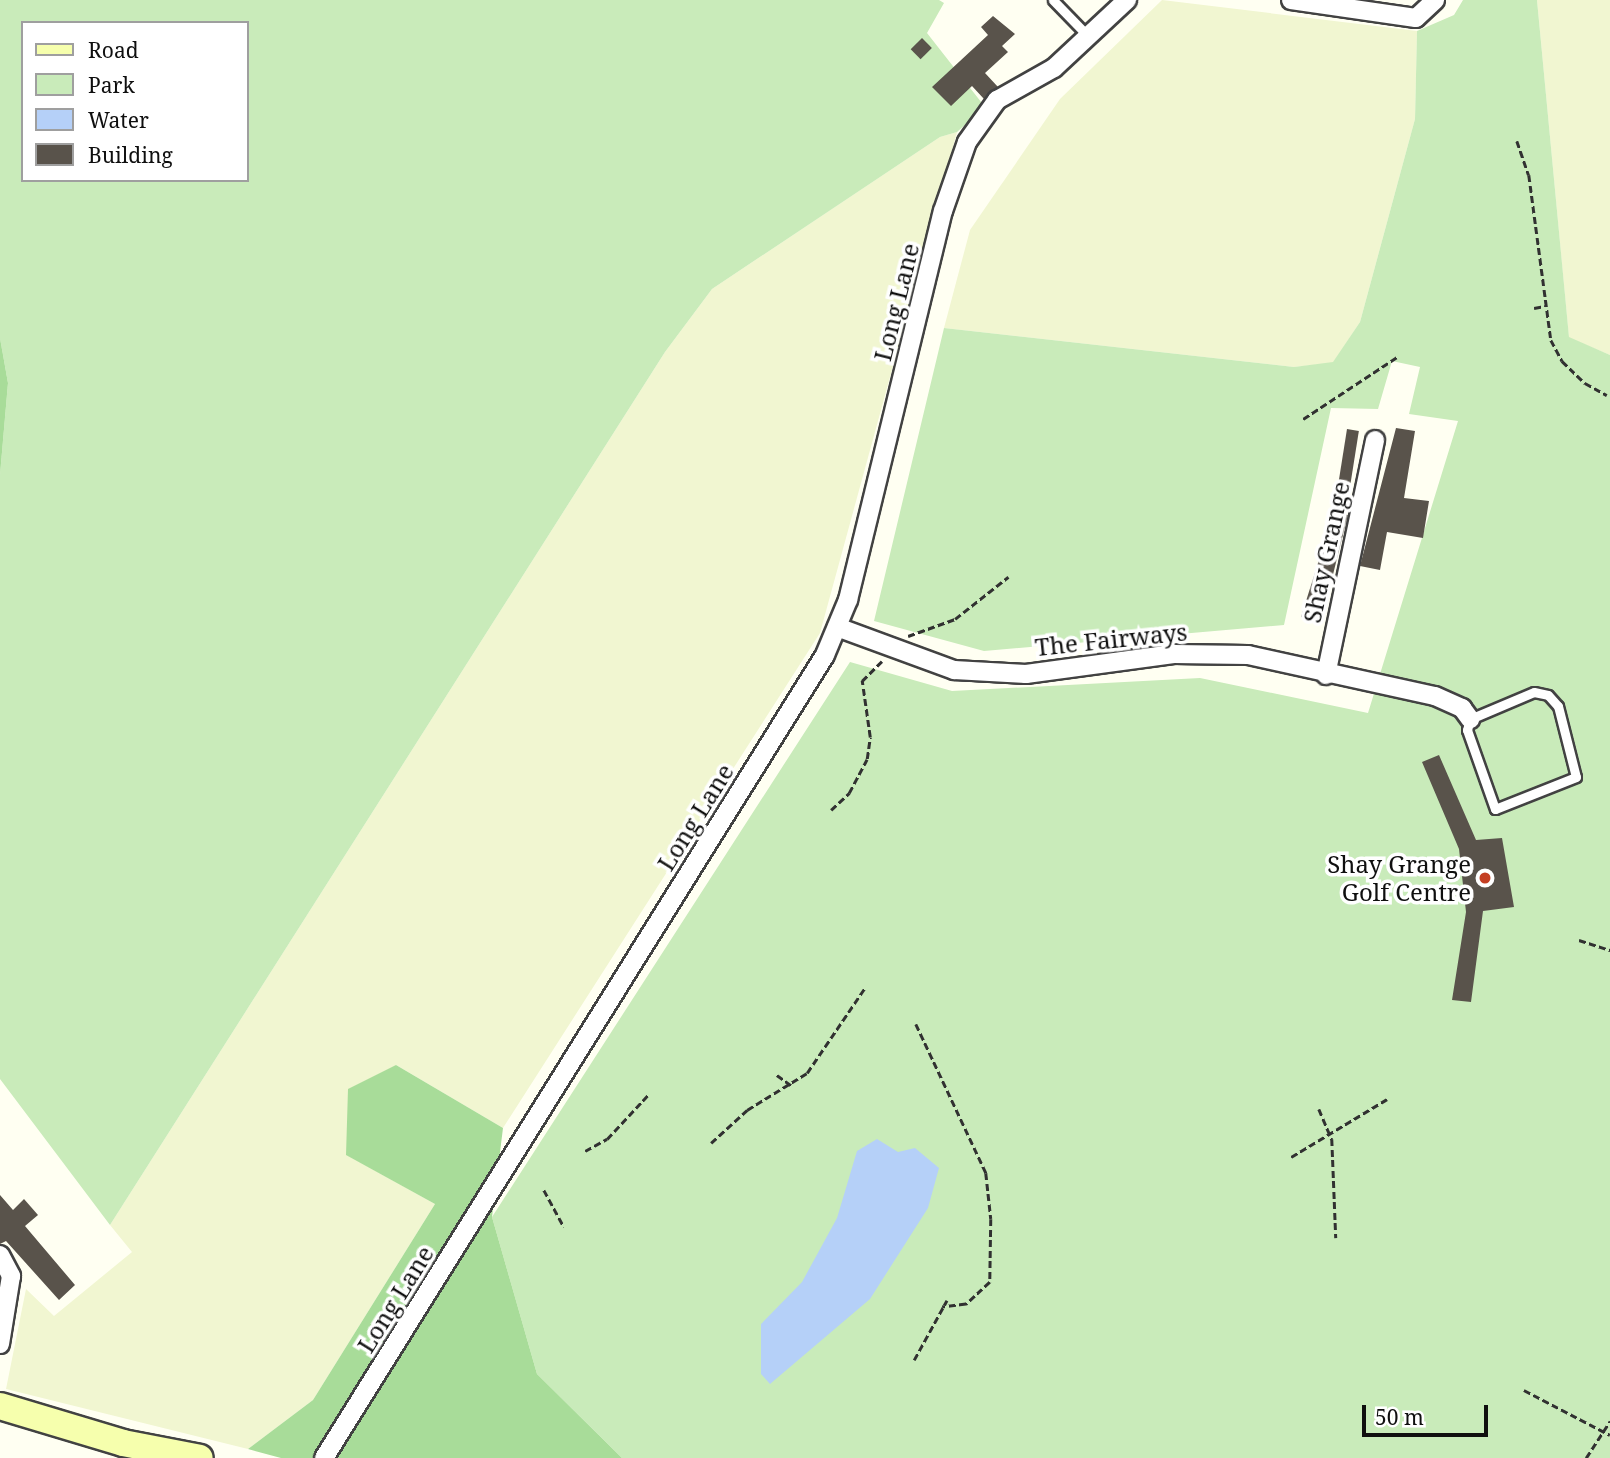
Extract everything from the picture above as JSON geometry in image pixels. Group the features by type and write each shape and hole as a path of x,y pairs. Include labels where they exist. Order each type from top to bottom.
{"main road":[{"path":"0,1406 124,1443 200,1458"}],"street":[{"name":"Long Lane","path":"324,1458 825,656 848,600 943,211 967,142 997,100 1054,68 1127,0"},
{"path":"1291,0 1416,18 1436,0"},
{"name":"Shay Grange","path":"1326,675 1375,440"},
{"name":"The Fairways","path":"837,627 954,670 1026,674 1174,654 1248,655 1326,675 1435,696 1462,708 1470,719"},
{"path":"0,1255 10,1276 0,1344"}],"lane":[{"path":"1054,0 1088,36"},
{"path":"1534,692 1548,695 1558,706 1577,764 1576,777 1495,809 1466,730 1470,719 1534,692"}],"path":[{"path":"1517,141 1529,175 1551,340 1562,361 1585,383 1607,394"},
{"path":"1534,308 1546,305"},
{"path":"1303,419 1397,357"},
{"path":"900,643 909,634 955,619 1008,578"},
{"path":"831,810 849,793 867,759 870,737 862,681 886,658"},
{"path":"1579,940 1610,950"},
{"path":"711,1143 747,1110 792,1086 824,1056 864,989"},
{"path":"916,1024 986,1173 990,1219 990,1282 966,1304 942,1307"},
{"path":"777,1075 792,1086"},
{"path":"585,1151 607,1139 649,1094"},
{"path":"1291,1157 1387,1099"},
{"path":"1320,1110 1330,1134 1336,1238"},
{"path":"544,1190 564,1227"},
{"path":"914,1360 947,1300"},
{"path":"1524,1391 1610,1435"},
{"path":"1586,1458 1610,1421"}],"green space":[{"path":"0,0 939,0 944,3 927,33 985,107 957,132 940,137 712,289 665,352 110,1225 0,1079 0,475 8,383 0,338"},
{"path":"1162,0 1417,31 1415,119 1360,322 1333,363 1294,367 944,328 970,230 1060,99"},
{"path":"1463,0 1537,0 1569,337 1610,355 1610,1458 622,1458 537,1374 492,1217 850,662 952,691 1200,678 1368,713 1458,421 1409,414 1420,367 1392,361 1378,409 1331,408 1284,625 984,651 874,621 944,328 1294,367 1333,362 1360,322 1415,119 1417,31 1454,15"},
{"path":"1537,0 1610,0 1610,355 1569,338"},
{"path":"957,132 820,633 503,1128 396,1065 347,1155 435,1204 313,1400 248,1449 6,1389 26,1289 54,1316 132,1252 110,1225 665,352 712,289 940,137"},
{"path":"0,338 8,383 0,475"},
{"path":"396,1065 503,1128 492,1217 537,1374 622,1458 281,1458 248,1449 313,1400 435,1204 346,1155 348,1089"}],"water":[{"path":"877,1139 898,1152 915,1148 939,1168 928,1208 870,1299 770,1384 761,1374 761,1324 802,1282 837,1218 857,1151"}],"building":[{"path":"993,16 1015,34 1002,46 1008,52 985,73 998,87 984,99 972,86 951,106 932,87 988,35 981,27"},
{"path":"922,38 932,48 921,59 911,49"},
{"path":"1396,428 1415,431 1404,498 1429,501 1423,538 1387,532 1380,570 1360,566"},
{"path":"1347,429 1359,431 1351,483 1339,481"},
{"path":"1334,512 1348,515 1321,622 1301,617"},
{"name":"Shay Grange Golf Centre","path":"1439,755 1476,840 1502,838 1514,907 1483,911 1471,1002 1452,1000 1466,912 1459,849 1422,762"},
{"path":"0,1195 13,1210 24,1199 38,1215 25,1226 75,1285 59,1300 6,1241 0,1244"}],"place":[{"name":"Shay Grange Golf Centre","path":"1485,878"}]}
